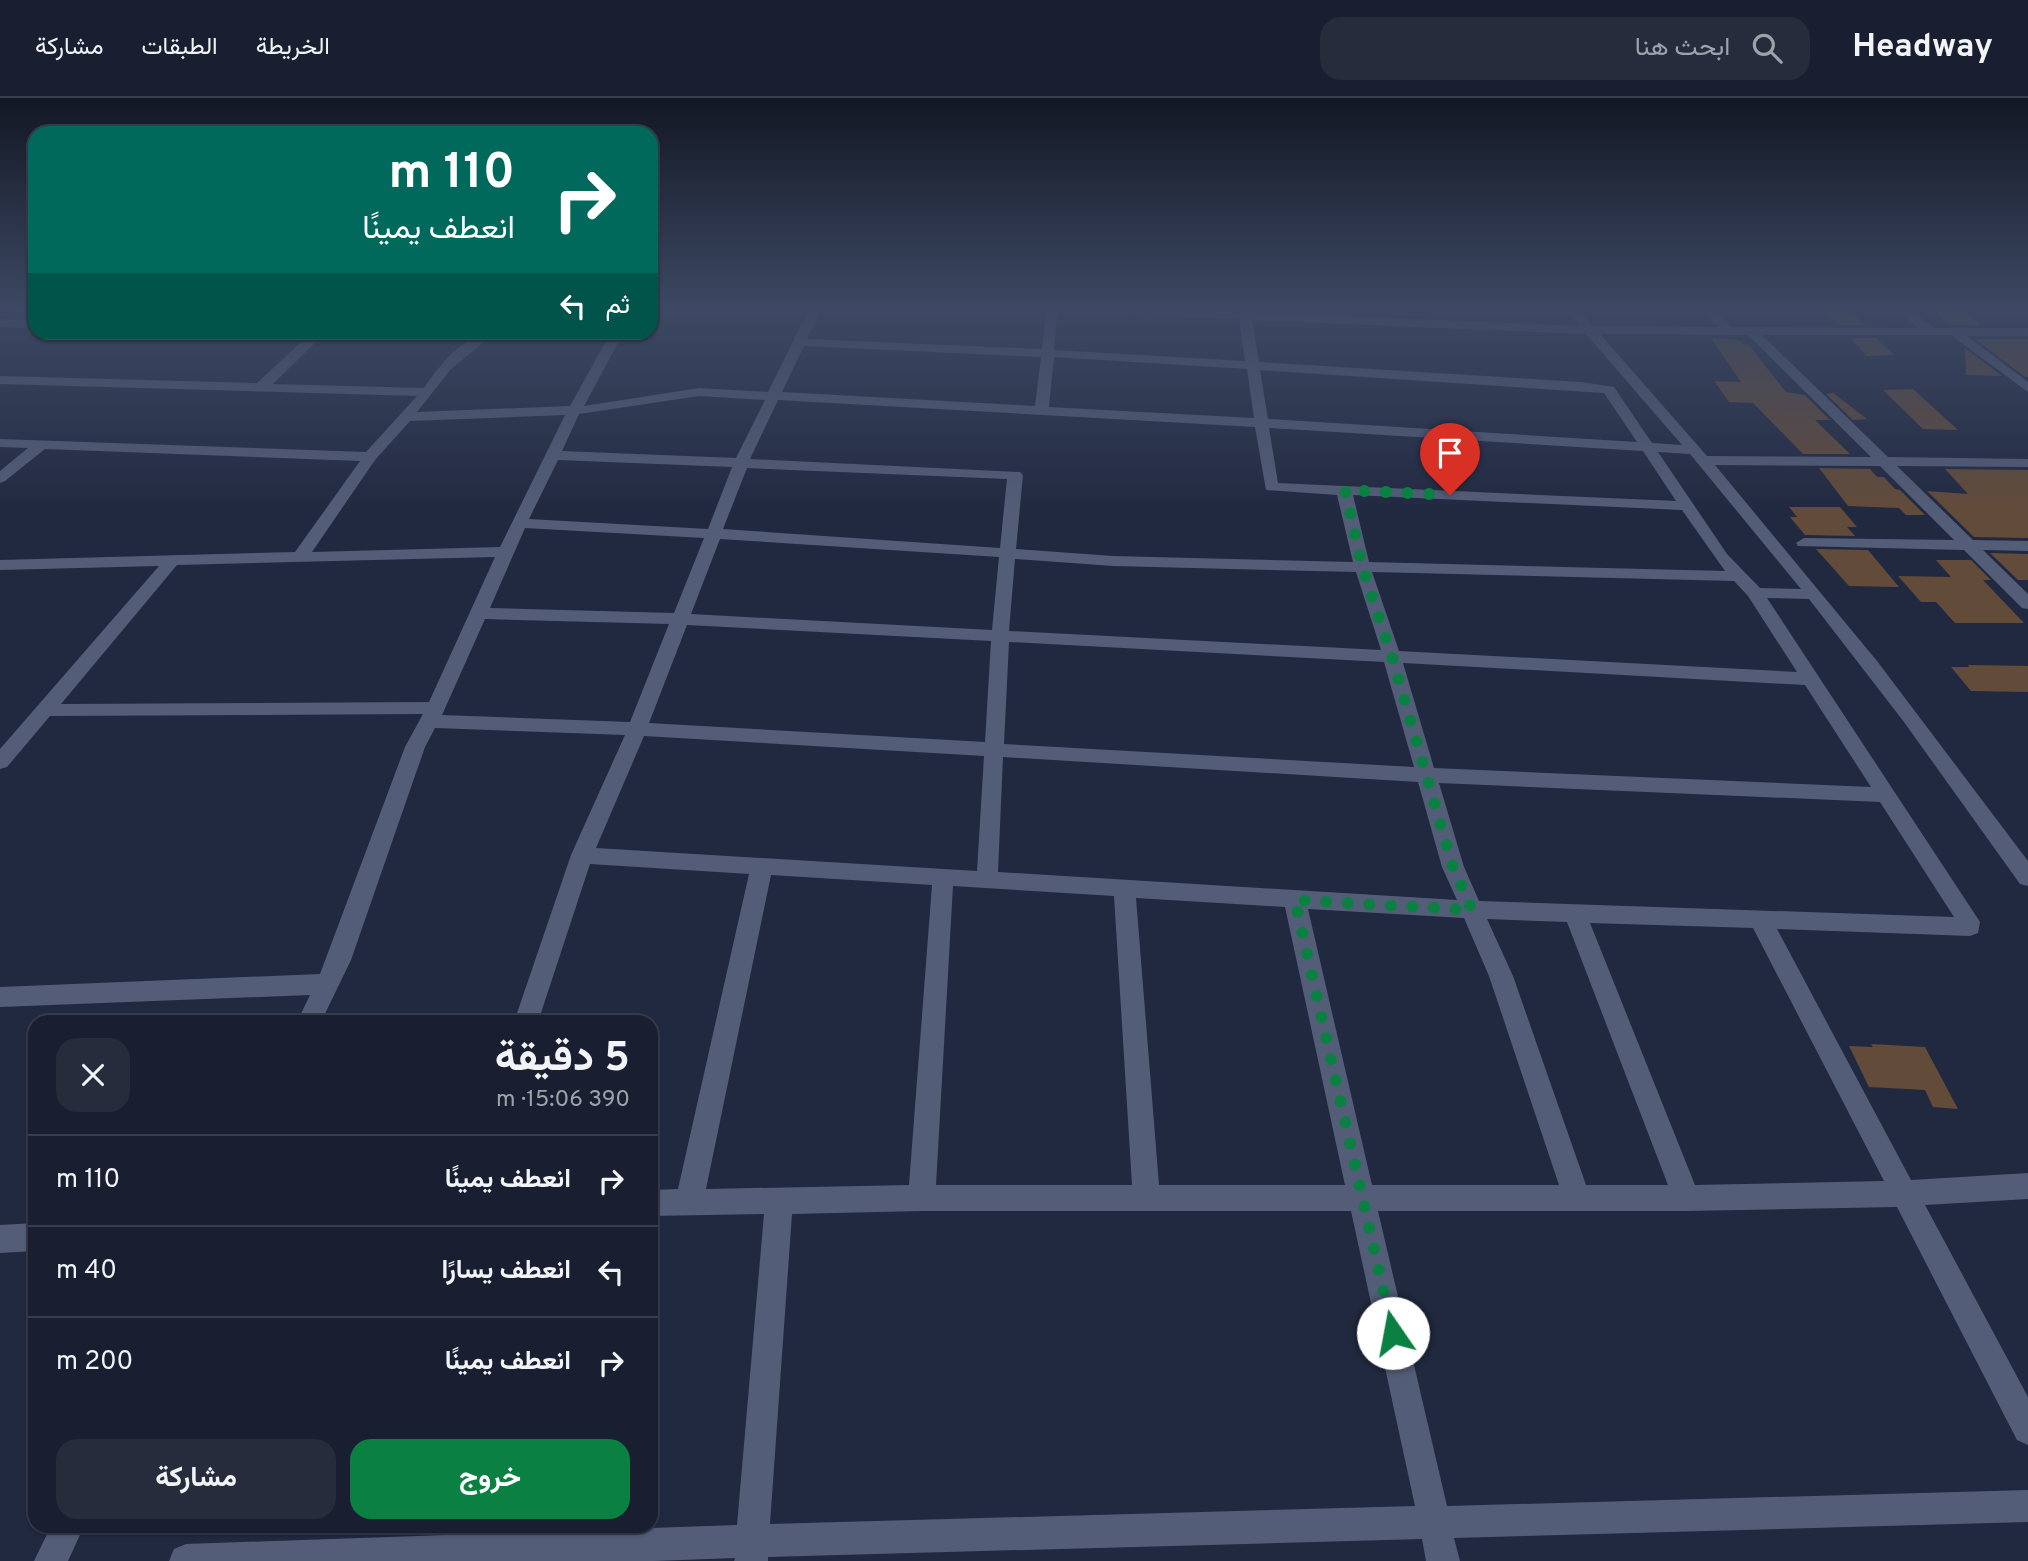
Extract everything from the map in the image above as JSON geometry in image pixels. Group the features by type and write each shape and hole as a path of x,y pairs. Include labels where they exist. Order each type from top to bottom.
{"street":[{"path":"260,388 271,377"},
{"path":"301,556 370,457 438,377"},
{"path":"312,1015 339,960 415,747 519,523 593,377"},
{"path":"528,1015 582,855 637,729 712,533 781,377"},
{"path":"1042,410 1045,377"},
{"path":"1255,377 1271,487 1689,506"},
{"path":"582,855 1472,910 1970,927 1755,593 1721,557 1609,390 1431,377"},
{"path":"1631,377 1699,455 1812,594 1949,768 2028,878"},
{"path":"1798,377 2028,604"},
{"path":"2014,377 2028,388"},
{"path":"0,380 428,392"},
{"path":"406,417 574,411 689,392 773,394 1648,448 1699,455 1885,462 2028,463"},
{"path":"0,443 370,457"},
{"path":"0,478 41,445"},
{"path":"553,455 1015,474 1000,636 987,879"},
{"path":"1345,490 1362,566 1392,657 1453,867 1501,976 1577,1198"},
{"path":"519,523 712,533 1113,561 1737,576"},
{"path":"1804,543 2028,546"},
{"path":"0,565 506,552"},
{"path":"0,762 173,560"},
{"path":"1755,593 1812,594"},
{"path":"479,613 679,619 1809,679"},
{"path":"43,710 432,715 1425,775 1885,796"},
{"path":"690,1203 762,866"},
{"path":"922,1198 943,877"},
{"path":"1125,888 1146,1196"},
{"path":"1295,900 1443,1561"},
{"path":"1576,915 1687,1198"},
{"path":"1760,919 2028,1429"},
{"path":"0,998 327,984"},
{"path":"658,1203 1146,1196 1687,1198 1871,1195 2028,1186"},
{"path":"752,1551 779,1201"},
{"path":"0,1239 28,1237"},
{"path":"186,1561 752,1551 1435,1524 2028,1506"},
{"path":"51,1561 65,1533"}],"building":[{"path":"1738,377 1774,377 1786,392 1805,395 1830,420 1815,420 1850,454 1803,454 1753,403 1729,402 1714,381 1741,382"},
{"path":"1913,389 1958,430 1923,429 1883,390"},
{"path":"1833,393 1867,419 1853,420 1826,394"},
{"path":"1819,468 1870,469 1877,477 1884,477 1895,489 1900,490 1925,515 1906,515 1899,508 1848,506"},
{"path":"1945,469 2028,470 2028,538 1974,537 1927,491 1968,494"},
{"path":"1789,507 1840,507 1857,527 1847,527 1855,536 1805,535 1790,517 1797,517"},
{"path":"1816,549 1868,550 1899,587 1849,586"},
{"path":"1990,553 2028,554 2028,580 2018,580"},
{"path":"1936,560 1971,560 1991,580 1983,580 2024,623 1955,623 1936,602 1921,602 1898,576 1951,577"},
{"path":"1968,665 2028,666 2028,692 1971,691 1951,667 1969,667"},
{"path":"1871,1044 1925,1047 1958,1109 1933,1107 1925,1090 1869,1087 1849,1046 1873,1047"}],"route":[{"path":"1393,1333 1295,900 1472,910 1453,867 1425,775 1392,657 1362,566 1345,490 1450,495"}]}
